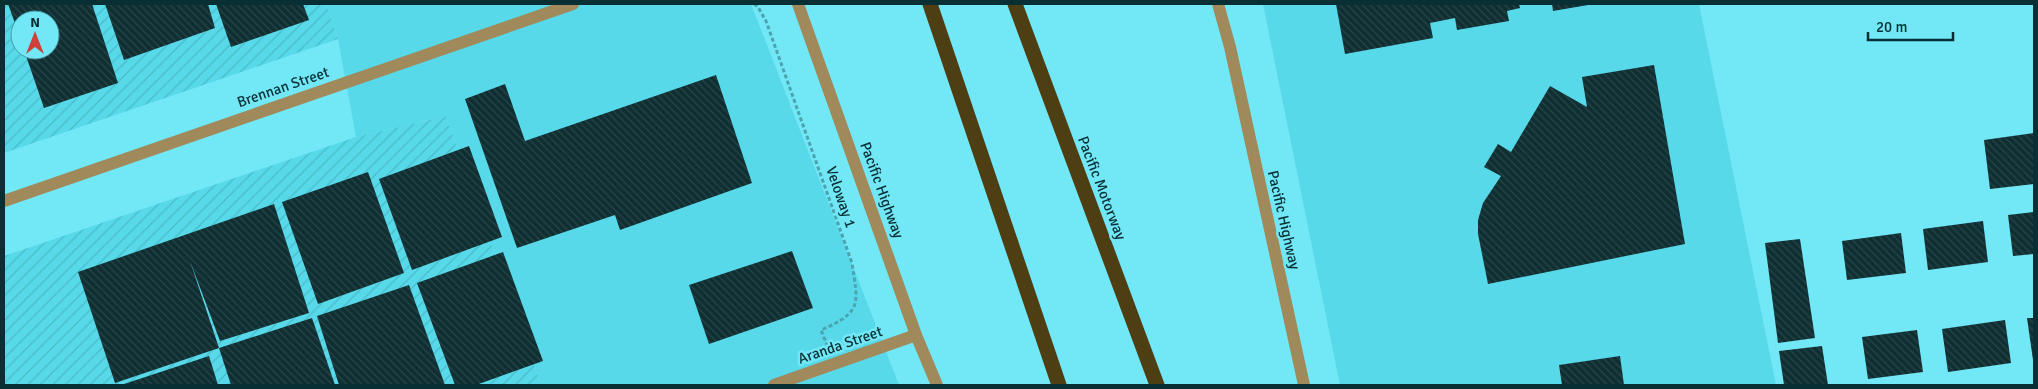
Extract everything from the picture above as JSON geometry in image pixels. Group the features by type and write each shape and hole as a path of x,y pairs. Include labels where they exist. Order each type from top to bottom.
{"highway":[{"path":"930,4 1059,385"},
{"name":"Pacific Motorway","path":"1014,4 1157,385"}],"street":[{"name":"Brennan Street","path":"4,201 573,4"},
{"name":"Pacific Highway","path":"798,4 916,335 937,385"},
{"name":"Pacific Highway","path":"1218,4 1230,47 1304,385"},
{"name":"Aranda Street","path":"774,385 916,335"}],"path":[{"name":"Veloway 1","path":"754,4 758,7 766,21 852,263 857,293 853,310 842,321 821,330 835,364"}],"shaded area":[{"path":"4,4 326,4 338,39 4,153"},
{"path":"326,4 751,4 899,385 541,385 446,116 356,137 338,39"},
{"path":"1263,4 1699,4 1776,385 1340,385"},
{"path":"446,116 541,385 4,385 4,256 356,137"}],"building":[{"path":"8,4 92,4 118,83 44,108 27,60 60,60 60,10 10,10"},
{"path":"105,4 208,4 215,28 124,60"},
{"path":"216,4 303,4 309,20 231,47"},
{"path":"1336,4 1519,4 1520,8 1507,11 1509,21 1457,30 1455,18 1430,23 1433,38 1345,54"},
{"path":"1552,4 1588,4 1588,5 1553,11"},
{"path":"1654,65 1685,244 1488,284 1478,234 1478,220 1483,203 1501,176 1484,167 1498,144 1511,152 1550,86 1587,107 1582,77"},
{"path":"716,75 752,183 620,230 615,215 517,248 465,99 505,84 525,141"},
{"path":"2034,133 2034,184 1990,189 1984,140"},
{"path":"469,146 502,237 412,270 379,179"},
{"path":"368,172 404,273 318,304 282,202"},
{"path":"274,204 309,313 220,341 190,261 219,348 115,383 78,272"},
{"path":"2034,212 2034,254 2013,256 2008,215"},
{"path":"1983,221 1988,262 1928,270 1923,229"},
{"path":"1901,233 1906,273 1847,280 1842,241"},
{"path":"1800,239 1815,338 1778,343 1765,243"},
{"path":"792,251 813,308 709,344 689,285"},
{"path":"503,252 543,361 476,385 455,385 417,283"},
{"path":"409,285 445,385 339,385 317,316"},
{"path":"312,318 335,385 231,385 219,348"},
{"path":"2027,318 2034,318 2034,360 2033,360"},
{"path":"2005,320 2011,363 1948,372 1942,329"},
{"path":"1917,330 1923,372 1868,379 1862,337"},
{"path":"1822,346 1828,385 1784,385 1779,351"},
{"path":"209,356 218,385 121,385"},
{"path":"1620,356 1624,385 1562,385 1559,365"}]}
